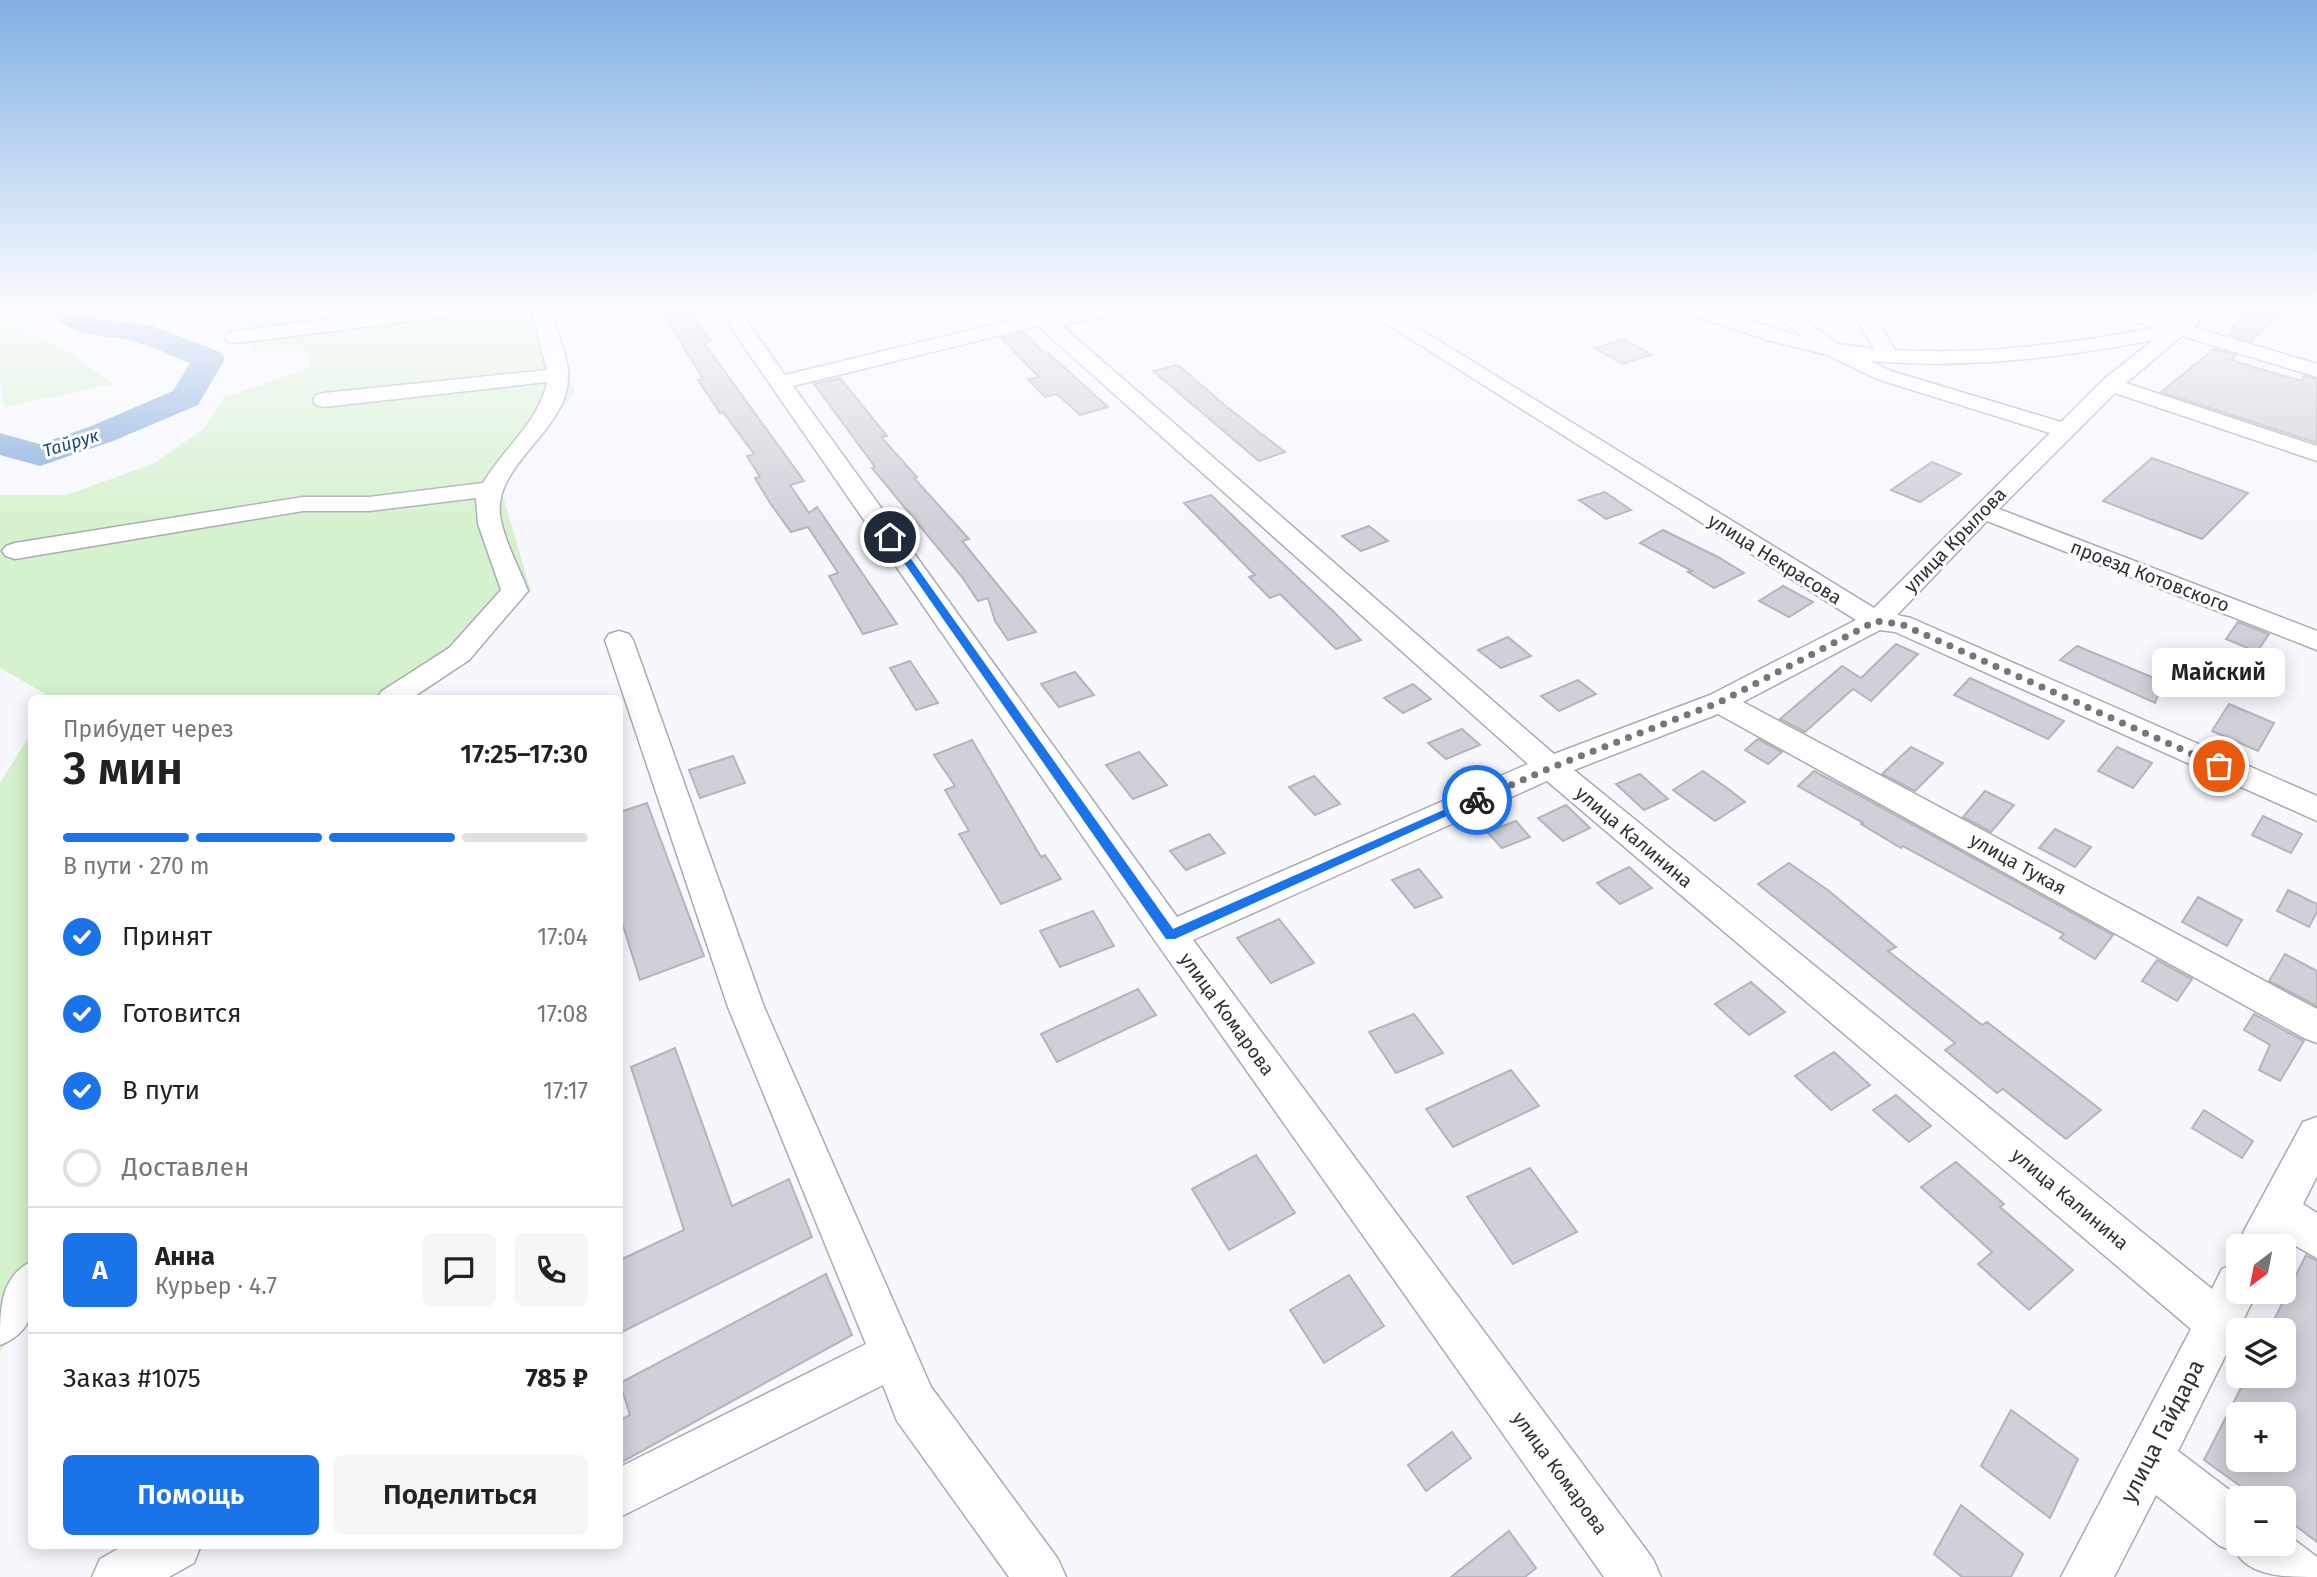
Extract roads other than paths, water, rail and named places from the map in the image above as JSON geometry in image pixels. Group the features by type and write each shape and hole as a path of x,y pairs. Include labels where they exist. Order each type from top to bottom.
{"street":[{"path":"324,400 486,383"},
{"path":"396,695 459,653 515,591 487,513 490,489 538,425 552,400 555,383"},
{"name":"улица Комарова","path":"782,383 1170,935 1635,1577"},
{"name":"улица Калинина","path":"1114,383 1550,768 2226,1302"},
{"name":"улица Некрасова","path":"1492,383 1876,621 1901,624 2317,809"},
{"path":"1909,383 2065,430"},
{"name":"улица Крылова","path":"1170,935 1550,768 1720,702 1876,621 2114,383"},
{"path":"2111,385 2317,454"},
{"path":"15,551 303,504 369,504 490,489"},
{"name":"проезд Котовского","path":"1983,511 2317,641"},
{"path":"619,640 746,1007 914,1404 1040,1577"},
{"name":"улица Тукая","path":"1720,702 2317,1027"},
{"path":"2317,1135 2268,1229 2317,1237"},
{"path":"0,1323 28,1287"},
{"name":"улица Гайдара","path":"2087,1577 2228,1304"},
{"path":"623,1491 893,1355"},
{"path":"2148,1458 2226,1519"},
{"path":"118,1577 169,1549"},
{"path":"2274,1556 2302,1577"}],"waterway":[{"name":"Тайрук","path":"0,444 40,455 101,434 186,398 195,383"}],"place":[{"name":"Майский","path":"2219,766"}]}
